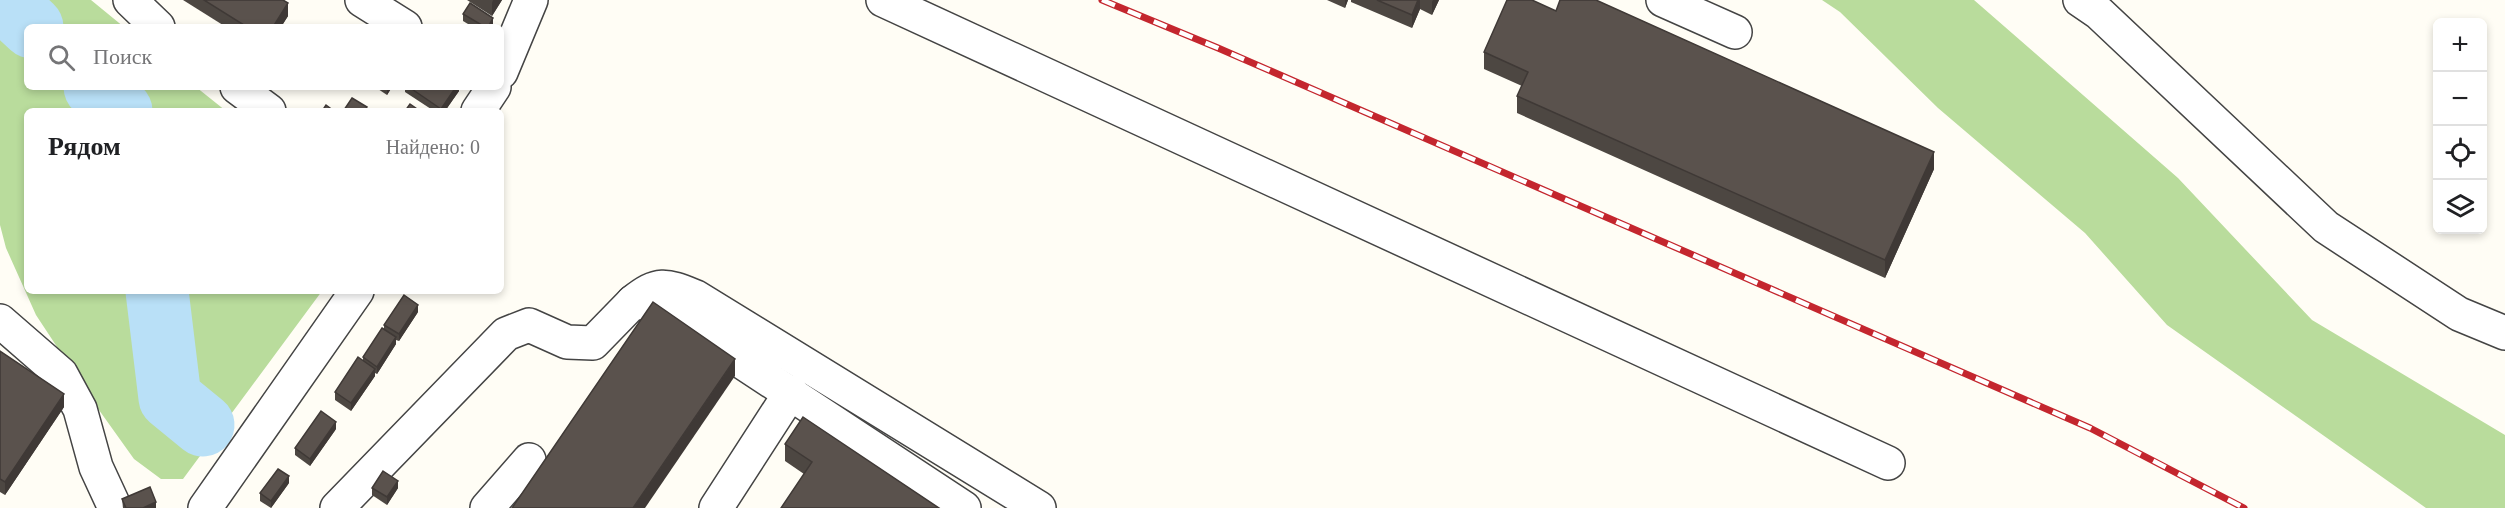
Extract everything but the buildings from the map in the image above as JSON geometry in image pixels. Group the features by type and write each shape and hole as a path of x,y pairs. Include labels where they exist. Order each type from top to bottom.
{"lane":[{"path":"130,0 155,24"},
{"path":"362,0 400,24"},
{"path":"504,65 531,0"},
{"path":"882,0 1888,463"},
{"path":"1663,0 1735,32"},
{"path":"2080,0 2108,22 2326,227 2459,314 2505,333"},
{"path":"241,90 265,108"},
{"path":"480,108 492,90"},
{"path":"338,508 506,334 529,325 567,342 593,343 633,302 650,289 670,287 696,297 1038,508"},
{"path":"205,508 355,294"},
{"path":"633,302 654,304 791,392 964,508"},
{"path":"0,321 61,374 80,409 96,467 115,508"},
{"path":"716,508 791,392"},
{"path":"487,508 529,460"}],"green space":[{"path":"0,0 91,0 120,24 24,24 24,90 200,90 222,108 24,108 24,288 6,248 0,225"},
{"path":"1822,0 1974,0 2178,178 2312,320 2505,435 2505,508 2426,508 2167,325 2085,233 1938,108 1840,12"},
{"path":"27,294 320,294 183,479 161,479 134,459 36,315"}],"waterway":[{"path":"3,0 29,24"},
{"path":"98,90 118,108"},
{"path":"157,294 170,398 203,425"}],"railway":[{"path":"1102,0 1218,48 2090,428 2244,508"}]}
